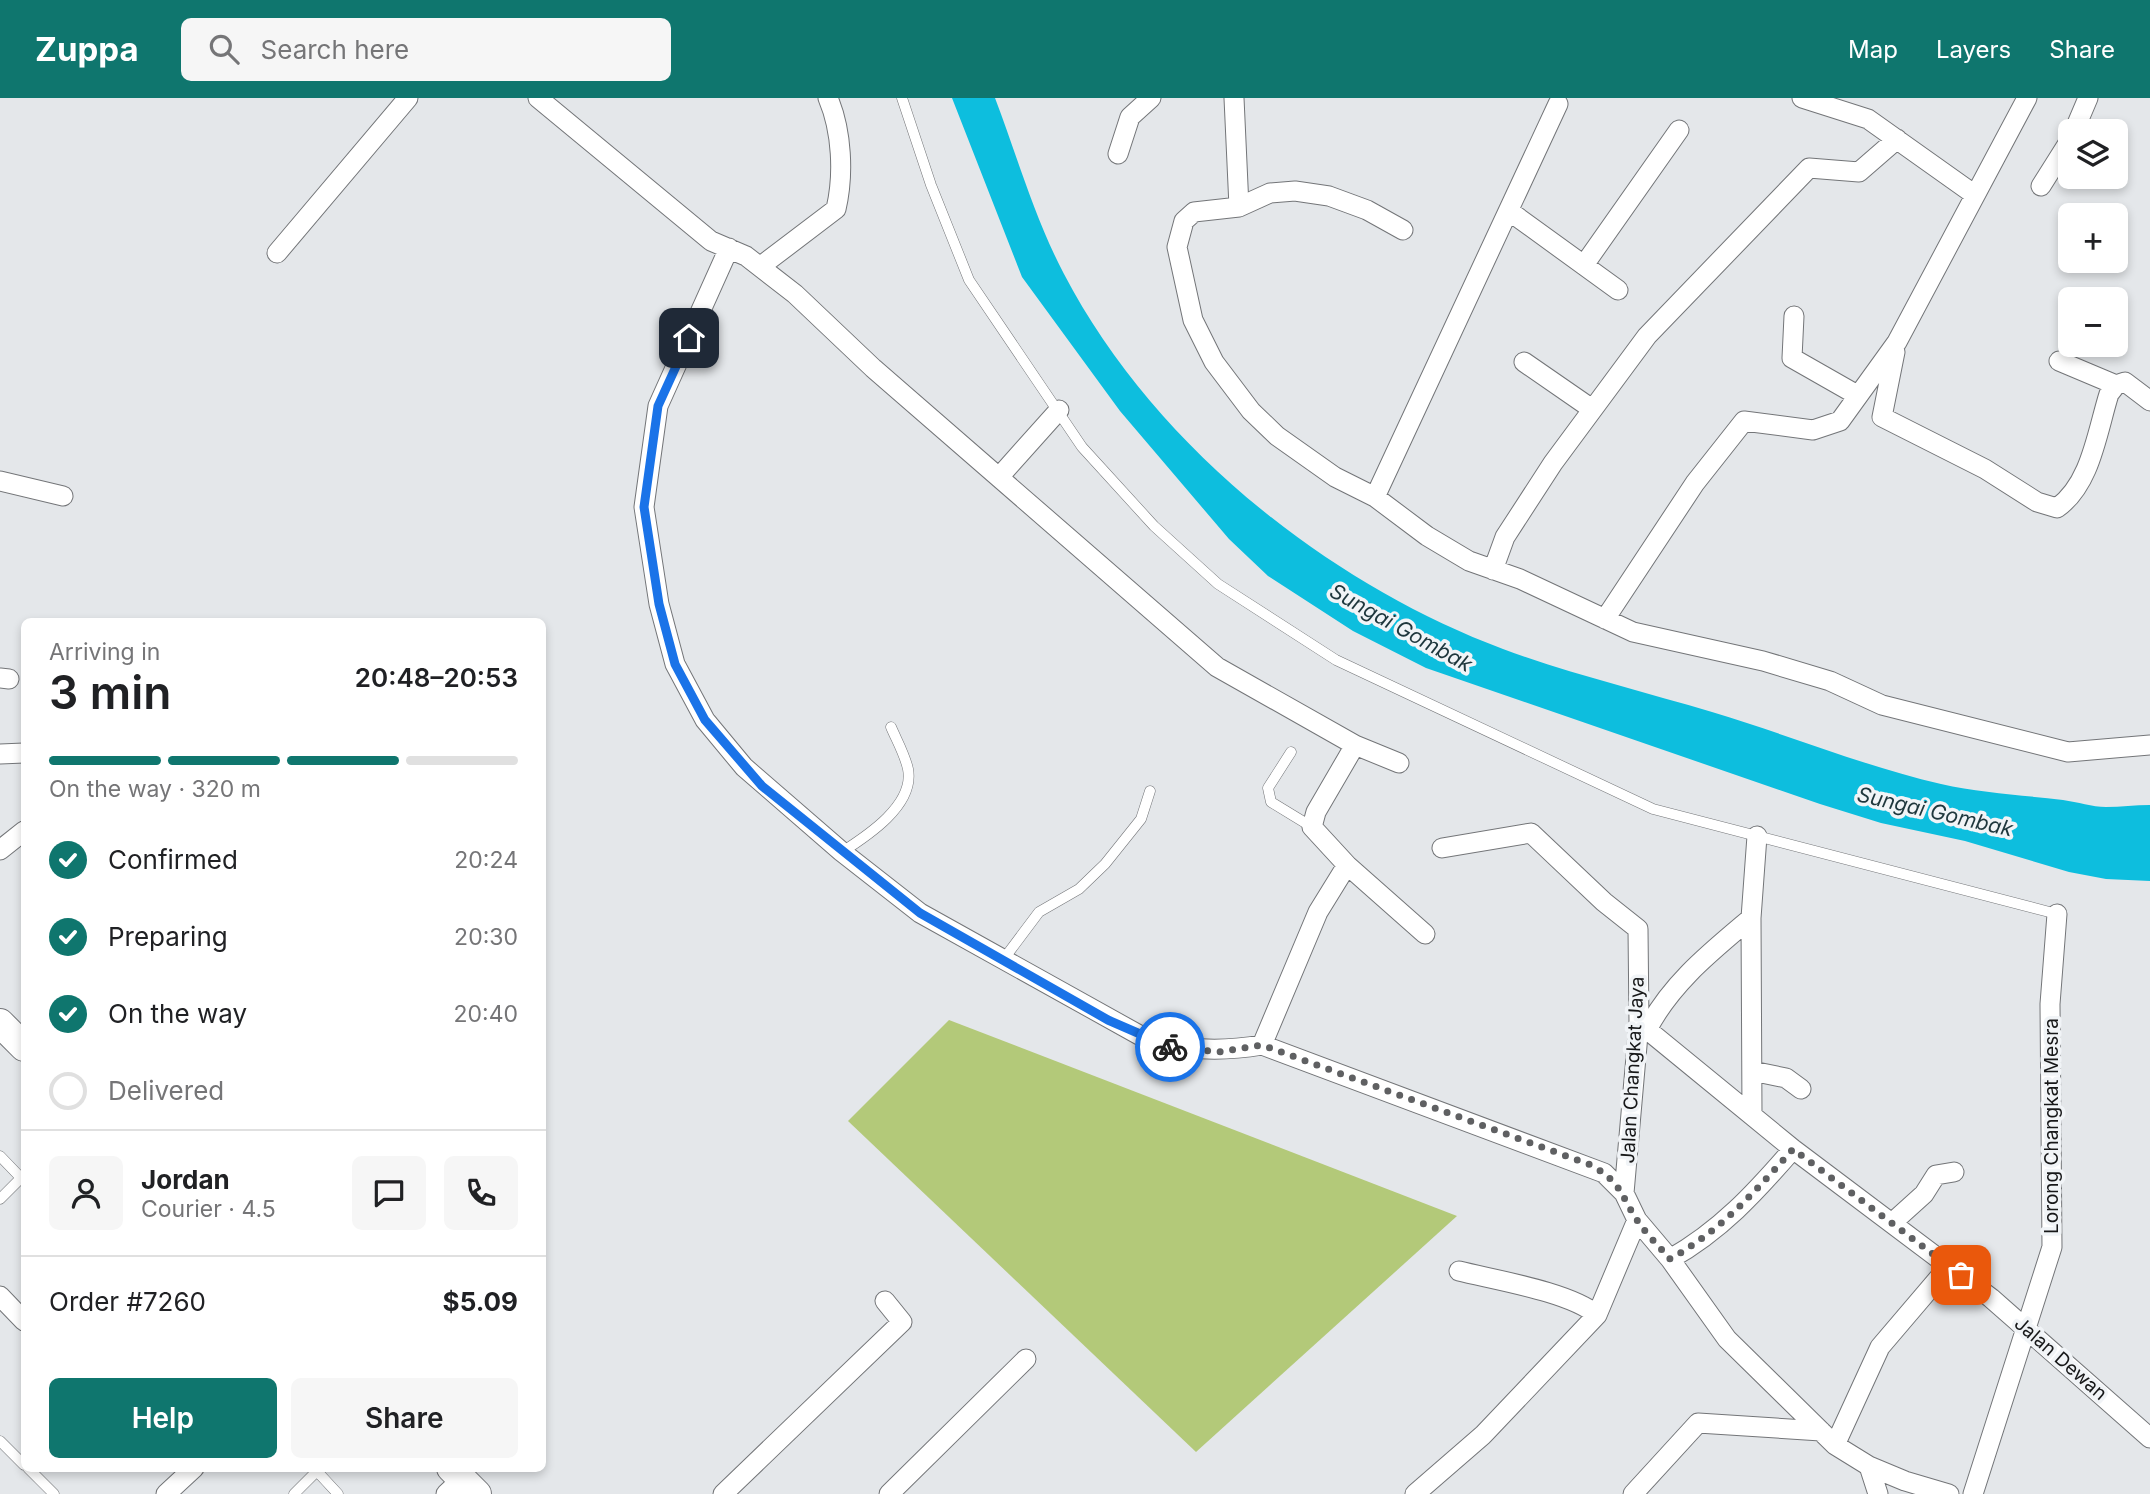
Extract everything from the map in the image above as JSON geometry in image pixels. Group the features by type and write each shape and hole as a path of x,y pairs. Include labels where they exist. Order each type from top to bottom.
{"street":[{"path":"277,253 408,98"},
{"path":"538,98 698,231 761,266 1217,667 1355,745 1399,763"},
{"path":"761,266 836,209 842,184 834,111 828,98"},
{"path":"1118,154 1130,117 1151,98"},
{"path":"1234,98 1239,207"},
{"path":"1802,98 1868,119 1975,195"},
{"path":"1605,619 1695,483 1744,421 1813,430 1840,421 1897,342 2027,98"},
{"path":"2079,119 2088,98"},
{"path":"1375,497 1558,104"},
{"path":"1584,265 1679,130"},
{"path":"1493,570 1506,537 1592,409 1647,336 1808,169 1859,172 1896,139"},
{"path":"2041,186 2058,159"},
{"path":"1403,230 1367,210 1329,196 1295,191 1270,193 1239,207 1194,212 1184,221 1177,247 1193,320 1214,362 1251,411 1277,436 1335,477 1375,497 1427,536 1469,561 1633,632 1763,661 1830,681 1882,705 2068,752 2150,745"},
{"path":"1509,211 1618,290"},
{"path":"729,248 658,406 644,507 649,549 675,664 705,720 762,786 920,913 1108,1020 1170,1047 1219,1052 1262,1045 1591,1165 1604,1173 1624,1193 1637,1220 1670,1259 1727,1339 1835,1446 1869,1466 1905,1481 1949,1494"},
{"path":"1794,316 1792,358 1857,395"},
{"path":"1897,342 1882,416 1985,469 2037,502 2057,508 2073,497 2109,394 2116,385 2125,382 2150,401"},
{"path":"2059,361 2116,385"},
{"path":"1524,362 1592,409"},
{"path":"1000,476 1059,410"},
{"path":"0,481 63,496"},
{"path":"1355,745 1316,812 1312,827 1347,865 1425,934"},
{"path":"0,754 21,753"},
{"path":"0,850 21,833"},
{"name":"Jalan Changkat Jaya","path":"1442,848 1531,833 1604,902 1637,929 1643,1026 1624,1193"},
{"path":"1752,1115 1751,918 1757,836"},
{"path":"1262,1045 1318,912 1347,865"},
{"name":"Lorong Changkat Mesra","path":"1973,1494 2052,1247 2050,1004 2057,914"},
{"path":"1643,1026 1693,968 1751,918"},
{"path":"0,1023 21,1044"},
{"name":"Jalan Dewan","path":"1643,1026 1793,1149 1893,1222 2028,1328 2150,1437"},
{"path":"1752,1070 1786,1079 1801,1089"},
{"path":"1670,1259 1704,1240 1757,1190 1793,1149"},
{"path":"1893,1222 1924,1194 1936,1175 1954,1172"},
{"path":"1415,1494 1483,1435 1597,1315 1637,1220"},
{"path":"1835,1446 1880,1347 1949,1266"},
{"path":"1459,1271 1547,1293 1588,1307 1597,1315"},
{"path":"0,1296 21,1318"},
{"path":"723,1494 902,1322 885,1301"},
{"path":"889,1494 1026,1359"},
{"path":"1633,1494 1698,1423 1821,1431"},
{"path":"1869,1466 1878,1494"}],"lane":[{"path":"902,98 931,185 969,279 1082,447 1154,526 1218,584 1336,660 1653,808 2057,914"},
{"path":"842,852 876,831 892,813 908,785 908,770 891,727"},
{"path":"1291,752 1268,788 1271,802 1312,827"},
{"path":"1003,960 1039,912 1079,888 1105,864 1141,819 1150,790"},
{"path":"0,1156 21,1175"},
{"path":"0,1199 21,1181"},
{"path":"0,1441 21,1462"},
{"path":"31,1472 54,1494"},
{"path":"294,1494 314,1472"},
{"path":"318,1472 338,1494"}],"green space":[{"path":"949,1020 1457,1216 1196,1452 848,1121"}],"water":[{"name":"Sungai Gombak","path":"952,98 995,98 1035,209 1064,274 1101,336 1145,395 1195,450 1250,500 1310,546 1372,586 1437,621 1503,649 1741,721 1883,768 1941,784 1986,792 2101,807 2150,805 2150,881 2106,879 2069,872 1965,841 1881,823 1426,668 1353,631 1268,576 1229,539 1120,411 1022,277"}],"way so far":[{"path":"1170,1047 1219,1052 1262,1045 1591,1165 1604,1173 1624,1193 1637,1220 1670,1259 1704,1240 1757,1190 1793,1149 1889,1218 1961,1275"}],"route":[{"path":"689,338 658,406 644,507 659,604 675,664 705,720 762,786 920,913 1108,1020 1170,1047"}]}
